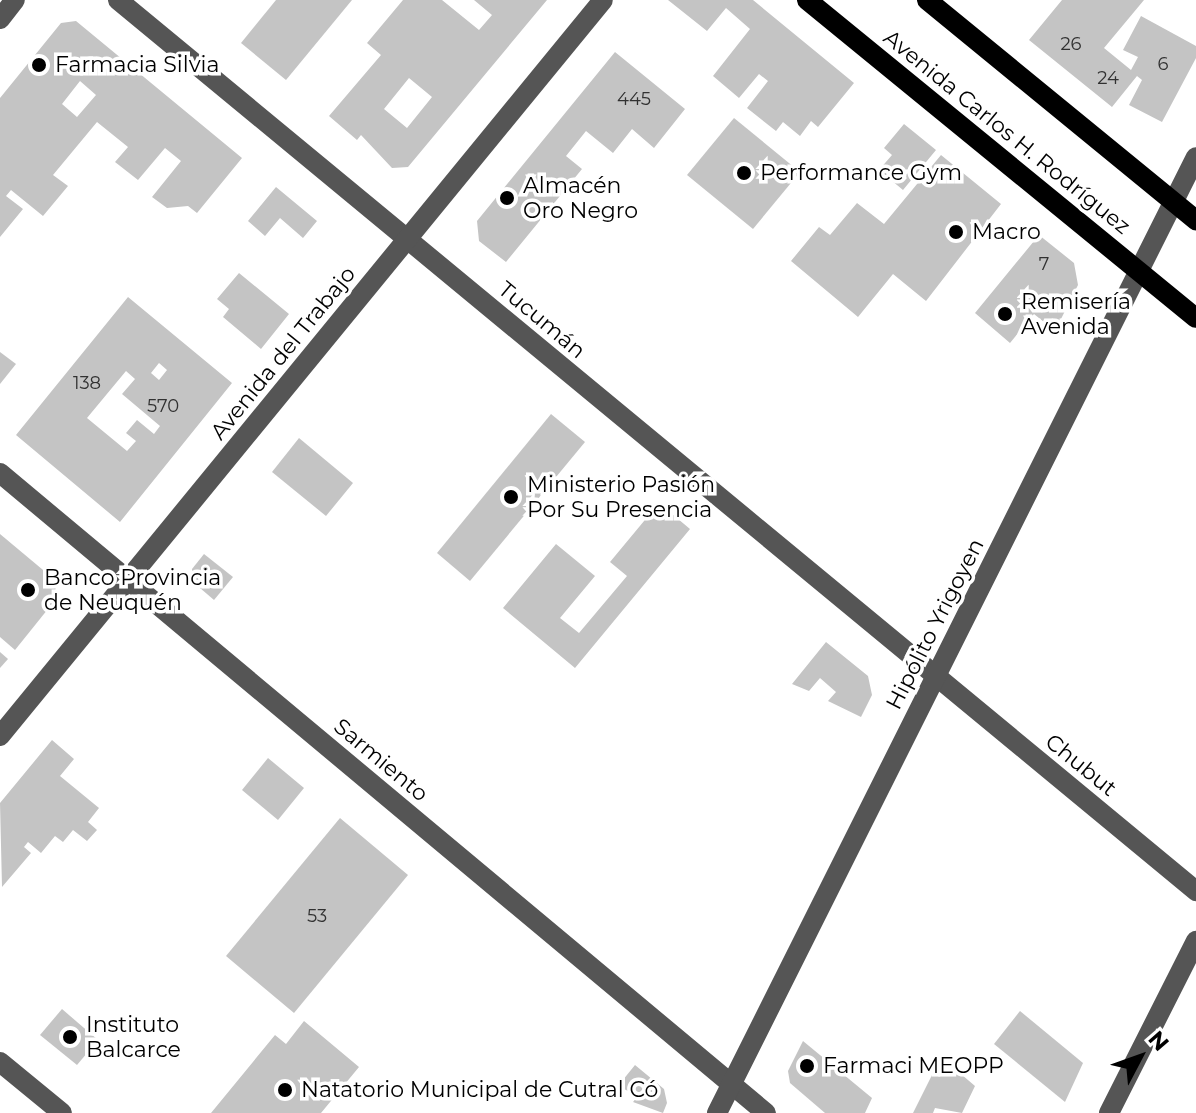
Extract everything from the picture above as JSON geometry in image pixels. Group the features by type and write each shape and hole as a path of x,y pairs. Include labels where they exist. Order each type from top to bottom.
{"main road":[{"name":"Avenida Carlos H. Rodríguez","path":"807,0 1196,318"},
{"path":"927,0 1196,220"}],"street":[{"path":"0,19 15,0"},
{"name":"Tucumán","path":"118,0 935,677"},
{"name":"Avenida del Trabajo","path":"0,736 603,0"},
{"name":"Hipólito Yrigoyen","path":"717,1113 1196,157"},
{"name":"Sarmiento","path":"0,473 766,1113"},
{"name":"Chubut","path":"935,677 1196,891"},
{"path":"1109,1113 1196,941"},
{"path":"0,1062 62,1113"}],"building":[{"path":"276,0 352,0 286,80 241,43"},
{"path":"403,0 442,0 479,30 492,15 474,0 547,0 408,167 392,168 361,135 357,140 329,116 381,55 367,43","holes":["409,78 432,97 407,128 384,109"]},
{"path":"668,0 753,0 854,83 818,127 811,121 800,136 783,122 776,131 747,108 768,81 759,74 739,98 713,76 750,29 726,8 707,31"},
{"path":"1062,0 1144,0 1104,48 1131,70 1138,57 1123,50 1141,16 1196,46 1196,58 1162,122 1129,105 1142,80 1137,76 1112,107 1029,40"},
{"path":"76,21 242,158 197,213 188,206 167,208 152,197 181,161 165,148 138,180 115,162 128,147 97,122 53,175 68,186 43,216 11,190 6,196 23,209 0,237 0,98 61,23","holes":["80,81 96,95 77,117 62,104"]},
{"path":"615,52 685,109 654,148 632,129 613,153 586,131 566,156 582,169 506,262 479,241 477,221"},
{"name":"Performance Gym","path":"734,118 800,172 753,229 687,175"},
{"path":"904,124 936,150 903,190 879,170 892,155 884,148"},
{"path":"941,155 1001,204 926,301 893,274 858,317 791,261 819,227 830,235 857,203 884,224"},
{"path":"276,187 317,221 303,238 280,218 265,236 248,221"},
{"path":"1039,235 1074,263 1078,285 1055,331 1034,314 1010,343 975,313"},
{"path":"239,273 289,314 261,349 223,317 229,309 217,299"},
{"path":"128,297 232,383 120,522 16,435","holes":["159,363 167,370 159,380 151,373","126,371 135,379 122,394 160,426 154,434 137,420 126,433 136,441 127,451 87,418"]},
{"path":"0,352 16,364 0,384"},
{"name":"Ministerio Pasión Por Su Presencia","path":"551,414 585,442 470,581 437,553"},
{"path":"299,438 353,483 326,516 272,472"},
{"path":"659,503 690,529 575,668 503,608 556,544 595,576 560,618 579,633 627,576 610,562"},
{"name":"Banco Provincia de Neuquén","path":"0,534 55,580 56,599 15,650 0,637"},
{"path":"204,554 233,577 214,600 193,582 192,569"},
{"path":"826,642 868,676 872,695 861,717 828,701 836,692 820,678 809,691 792,684"},
{"path":"0,652 8,659 0,668"},
{"path":"52,740 74,759 60,776 99,808 88,822 97,830 87,841 73,830 63,842 55,836 41,853 28,842 24,847 31,853 2,887 0,803"},
{"path":"268,758 304,788 278,820 242,790"},
{"path":"340,818 408,875 294,1013 226,956"},
{"path":"62,1009 98,1040 77,1065 40,1035"},
{"path":"1020,1011 1083,1063 1065,1102 994,1044"},
{"name":"Natatorio Municipal de Cutral Có","path":"304,1021 359,1067 321,1113 211,1113 275,1035 286,1044"},
{"path":"803,1041 872,1098 865,1113 825,1113 790,1083 788,1071"},
{"path":"941,1057 975,1086 962,1113 935,1108 933,1113 913,1113"},
{"path":"635,1065 664,1089 667,1103 663,1113 633,1102 638,1096 618,1086"}],"place":[{"name":"Farmacia Silvia","path":"39,65"},
{"name":"Performance Gym","path":"744,173"},
{"name":"Almacén Oro Negro","path":"507,198"},
{"name":"Macro","path":"956,232"},
{"name":"Remisería Avenida","path":"1005,314"},
{"name":"Ministerio Pasión Por Su Presencia","path":"511,497"},
{"name":"Banco Provincia de Neuquén","path":"28,590"},
{"name":"Instituto Balcarce","path":"70,1037"},
{"name":"Farmaci MEOPP","path":"807,1066"},
{"name":"Natatorio Municipal de Cutral Có","path":"285,1090"}]}
